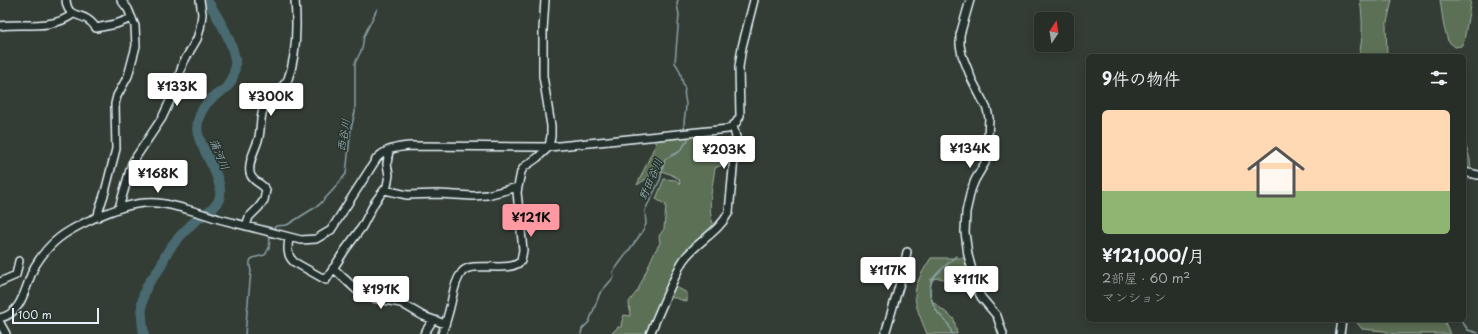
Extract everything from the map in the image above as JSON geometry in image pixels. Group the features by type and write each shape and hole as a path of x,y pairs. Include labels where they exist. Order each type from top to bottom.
{"street":[{"path":"66,0 66,7 73,14 87,17 92,21 96,28 116,24 132,18"},
{"path":"98,217 116,149 115,104 128,76 136,46 135,26 121,0"},
{"path":"119,208 132,163 162,118 175,90 183,64 197,39 202,14 200,0"},
{"path":"246,226 249,217 264,200 266,190 252,178 250,172 251,159 259,138 264,108 270,99 287,81 293,63 296,12 295,0"},
{"path":"442,334 454,289 462,272 471,268 514,266 521,261 522,250 518,187 521,172 524,167 549,147 551,136 551,126 543,76 543,30 545,0"},
{"path":"0,318 7,317 14,312 20,304 35,266 57,238 74,227 119,208 156,203 301,240 316,239 331,230 342,209 377,158 381,153 388,150 410,146 549,147 728,130 733,126 741,112 739,67 742,47 754,0"},
{"path":"970,0 960,34 960,45 962,55 972,80 987,109 989,118 985,164 975,180 971,190 966,212 965,232 968,255 977,290 997,316 1004,334"},
{"path":"0,26 52,23 67,19 73,14"},
{"path":"650,334 683,260 699,243 717,230 729,212 736,137 733,126"},
{"path":"289,237 288,254 294,262 326,280 362,227 375,202 385,190 388,181 388,150"},
{"path":"1466,173 1478,176"},
{"path":"385,190 407,195 438,194 473,196 487,195 518,187"},
{"path":"885,334 900,284 907,252"},
{"path":"16,275 19,261"},
{"path":"333,268 363,296 401,303 423,316 445,324"},
{"path":"0,282 16,275 30,279"},
{"path":"424,334 433,320"},
{"path":"1340,334 1342,322"},
{"path":"0,323 6,334"}],"green space":[{"path":"1360,0 1392,0 1386,27 1387,54 1359,54 1362,14"},
{"path":"1440,0 1471,0 1464,41 1461,46 1455,47 1448,41 1444,27"},
{"path":"713,134 707,142 708,153 723,160 722,165 715,168 710,208 716,228 696,242 681,260 669,283 687,293 687,302 676,298 663,297 648,334 611,334 618,327 622,327 621,324 624,315 630,316 629,302 638,290 660,243 659,236 664,229 666,205 656,199 664,179 676,180 680,184 679,179 661,171 657,177 651,176 637,185 658,139"},
{"path":"1466,147 1470,158 1470,167 1466,180"},
{"path":"931,258 966,258 969,275 954,281 939,278 931,279 930,295 933,302 954,319 957,334 927,334 918,311 915,295 916,287"},
{"path":"1357,322 1445,322 1450,334 1394,334 1384,331 1362,329"}],"waterway":[{"name":"蒲河川","path":"144,334 142,302 148,284 159,269 172,245 193,223 216,205 220,194 220,186 217,177 200,142 197,129 198,120 202,110 208,102 230,83 234,74 235,60 228,37 207,0"},
{"name":"野田谷川","path":"678,0 677,4 679,15 675,63 678,66 685,89 685,132"},
{"name":"西谷川","path":"272,230 276,226 287,225 319,205 346,174 351,128 355,112 355,63 362,49 364,36 377,9"},
{"name":"野田谷川","path":"581,334 582,329 589,322 600,293 614,277 613,272 643,231 646,224 645,210 660,180 665,159 679,152 688,140 686,135"},
{"name":"西谷川","path":"245,334 251,271 250,263 252,258 265,255 269,248 270,236"},
{"path":"952,334 948,325 936,310 930,290 932,280 935,276 956,256"},
{"path":"1462,322 1468,330 1478,333"}]}
